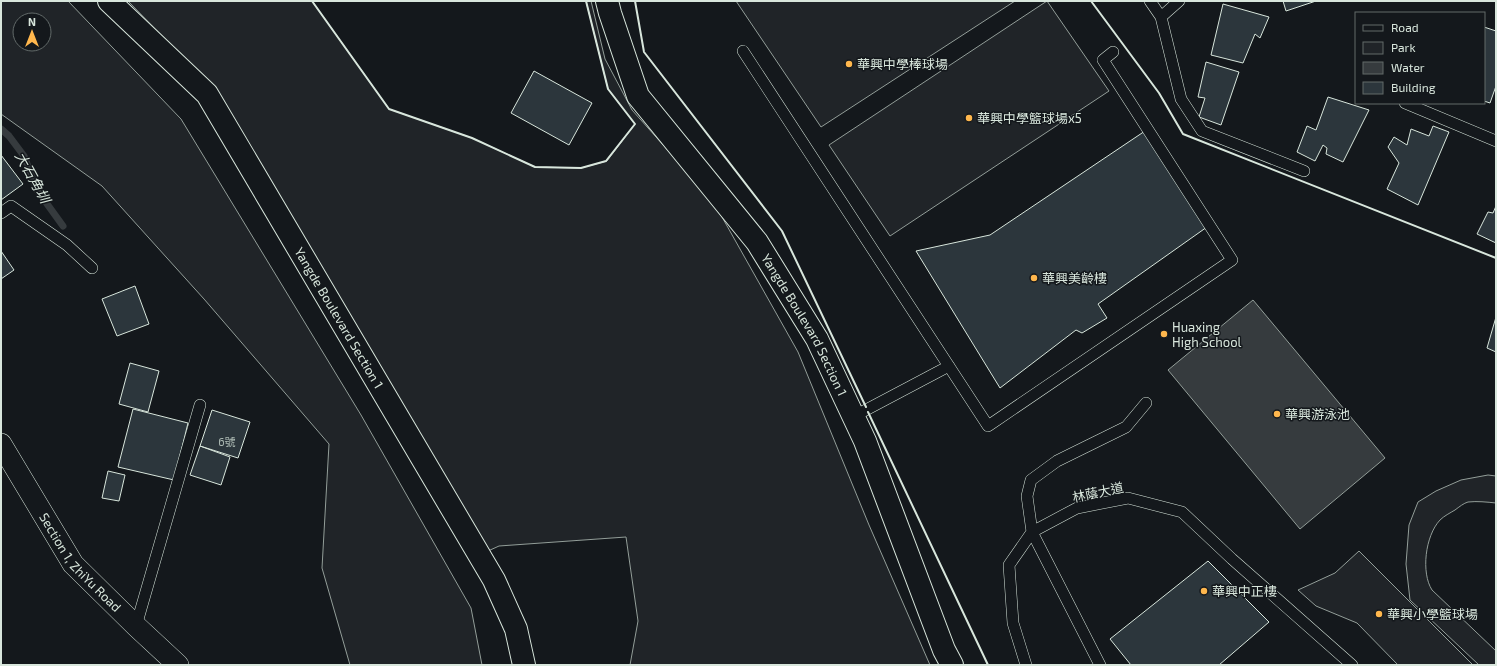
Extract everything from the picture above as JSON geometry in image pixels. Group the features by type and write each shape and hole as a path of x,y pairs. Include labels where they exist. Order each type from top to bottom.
{"main road":[{"name":"Yangde Boulevard Section 1","path":"108,1 207,94 494,580 516,629 524,665"},
{"name":"Yangde Boulevard Section 1","path":"610,5 638,96 757,242 817,339 865,441 944,650 952,665"}],"street":[{"name":"Section 1, ZhiYu Road","path":"1,444 73,564 178,665"}],"lane":[{"path":"1150,1 1161,17 1181,99 1202,131 1304,171"},
{"path":"1161,17 1179,1"},
{"path":"743,51 988,426 1232,260 1103,60 1113,52"},
{"path":"1407,104 1496,141"},
{"path":"1,213 11,206 67,245 92,268"},
{"path":"852,415 862,412 949,366"},
{"path":"1100,665 1032,532 1027,496 1031,480 1057,461 1126,427 1146,403"},
{"path":"136,626 200,405"},
{"name":"林蔭大道","path":"1026,665 1013,623 1009,565 1032,532 1077,508 1128,498 1182,512 1232,559 1352,665"}],"green space":[{"path":"1,1 68,1 181,119 361,415 471,608 482,665 350,665 322,568 329,444 204,299 102,186 1,114"},
{"path":"128,1 312,1 389,109 472,138 535,167 581,168 607,161 635,124 608,89 586,1 591,1 605,59 632,110 713,201 798,352 869,525 930,665 630,665 638,621 626,537 499,546 488,551 201,76"},
{"name":"華興中學棒球場","path":"736,1 1015,1 821,127"},
{"name":"華興中學籃球場x5","path":"1047,1 1109,91 890,236 829,145"},
{"path":"1488,475 1496,476 1496,503 1468,502 1440,520 1431,535 1426,555 1426,574 1432,590 1496,651 1496,665 1479,665 1410,600 1406,564 1409,525 1418,502 1436,491 1461,480"},
{"name":"華興小學籃球場","path":"1359,551 1473,665 1398,665 1357,623 1316,606 1298,590 1335,573"}],"water":[{"name":"華興游泳池","path":"1253,300 1385,458 1300,529 1168,370"}],"building":[{"path":"1283,1 1316,1 1286,11"},
{"path":"1223,4 1269,17 1260,38 1255,34 1243,63 1211,55"},
{"path":"1485,27 1496,31 1496,86 1490,103 1485,101"},
{"path":"1206,62 1239,72 1221,125 1199,117 1205,98 1198,97"},
{"path":"534,71 592,103 569,145 511,113"},
{"path":"1328,97 1369,110 1343,162 1326,154 1327,148 1323,145 1315,161 1297,152 1307,126 1316,130"},
{"path":"1433,126 1449,132 1418,205 1387,189 1399,163 1388,147 1394,137 1407,145 1411,129 1429,136"},
{"name":"華興美齡樓","path":"1145,131 1207,227 1098,304 1107,318 1082,333 1076,330 1000,388 916,251 990,235"},
{"path":"1,155 23,184 1,200"},
{"path":"1496,206 1496,243 1477,234 1488,212 1493,213"},
{"path":"1,251 14,270 1,279"},
{"path":"135,286 149,324 117,336 102,299"},
{"path":"1496,317 1496,352 1487,348"},
{"path":"130,363 159,371 148,412 119,404"},
{"path":"133,409 188,423 174,480 118,467"},
{"path":"212,410 250,422 238,458 200,446"},
{"path":"200,446 230,457 221,485 190,475"},
{"path":"108,471 125,475 119,501 102,498"},
{"name":"華興中正樓","path":"1208,561 1269,622 1219,665 1131,665 1110,639"}],"waterway":[{"name":"大石角圳","path":"1,129 9,136 24,156 37,190 63,226"}],"wall":[{"path":"312,1 389,109 472,138 535,167 581,168 606,161 635,124 608,89 586,1"},
{"path":"635,1 644,52 782,231 866,407"},
{"path":"1091,1 1159,93 1183,134 1496,258"},
{"path":"868,412 988,665"}],"place":[{"name":"華興中學棒球場","path":"849,64"},
{"name":"華興中學籃球場x5","path":"969,118"},
{"name":"華興美齡樓","path":"1034,278"},
{"name":"Huaxing High School","path":"1164,334"},
{"name":"華興游泳池","path":"1277,414"},
{"name":"華興中正樓","path":"1204,591"},
{"name":"華興小學籃球場","path":"1379,614"}]}
